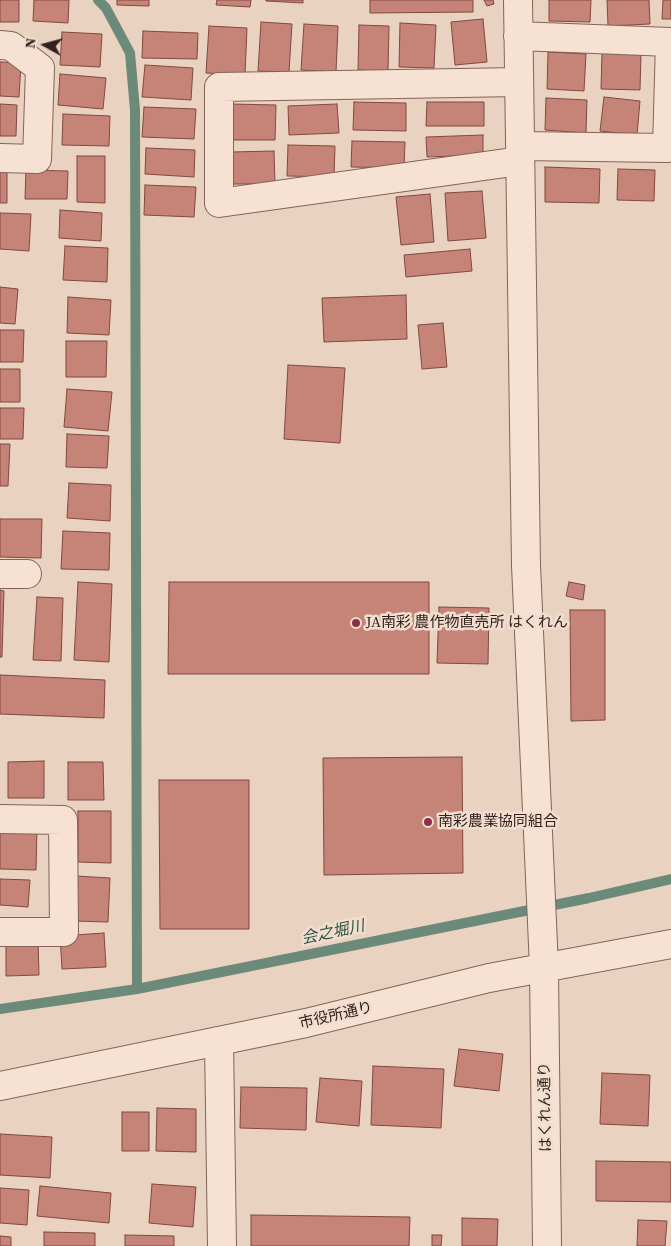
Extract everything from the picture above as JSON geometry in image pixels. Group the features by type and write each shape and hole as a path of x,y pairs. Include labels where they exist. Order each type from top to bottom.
{"street":[{"name":"はくれん通り","path":"518,0 526,565 544,967 547,1246"},
{"path":"518,36 670,42 667,148 520,154 219,203 219,87 520,82"},
{"path":"0,46 11,46 40,68 37,159 0,158"},
{"path":"0,819 63,820 64,932 0,932"},
{"name":"市役所通り","path":"0,1086 306,1023 489,978 671,944"},
{"path":"219,1042 222,1246"}],"building":[{"path":"0,0 19,0 19,22 0,22"},
{"path":"34,0 69,0 68,23 33,21"},
{"path":"117,0 149,0 149,6 117,5"},
{"path":"217,0 251,0 250,7 216,5"},
{"path":"303,0 303,3 266,1"},
{"path":"370,0 473,0 473,12 370,13"},
{"path":"484,0 493,0 494,4 487,6"},
{"path":"549,0 591,0 590,22 549,21"},
{"path":"607,0 649,0 650,24 608,26"},
{"path":"663,0 671,0 671,19 662,19"},
{"path":"483,19 487,62 455,65 451,22"},
{"path":"261,22 292,24 289,72 258,71"},
{"path":"400,23 436,25 434,68 399,67"},
{"path":"304,24 338,26 336,72 301,70"},
{"path":"359,25 389,26 388,71 358,70"},
{"path":"209,26 247,28 245,75 206,73"},
{"path":"143,31 198,33 197,59 142,58"},
{"path":"62,32 102,34 100,67 60,65"},
{"path":"548,52 586,54 584,91 547,89"},
{"path":"602,52 641,53 640,90 601,89"},
{"path":"0,62 21,63 19,97 0,96"},
{"path":"145,65 193,68 191,100 142,97"},
{"path":"60,74 106,78 103,109 58,105"},
{"path":"604,97 640,101 637,135 600,131"},
{"path":"546,98 587,100 586,133 545,130"},
{"path":"354,102 406,103 406,131 353,130"},
{"path":"427,102 484,102 484,126 426,126"},
{"path":"0,104 17,105 16,136 0,136"},
{"path":"232,104 276,105 275,140 231,140"},
{"path":"337,104 339,133 289,135 288,106"},
{"path":"144,107 196,109 194,139 142,137"},
{"path":"63,114 110,116 109,146 62,145"},
{"path":"483,135 483,155 427,157 426,137"},
{"path":"352,141 405,142 404,168 351,167"},
{"path":"288,145 335,146 334,177 287,176"},
{"path":"146,148 195,150 194,177 145,174"},
{"path":"274,151 275,184 231,184 231,152"},
{"path":"77,156 105,156 105,203 77,202"},
{"path":"545,167 600,169 599,203 545,202"},
{"path":"618,169 655,170 654,201 617,200"},
{"path":"26,170 68,171 67,199 25,199"},
{"path":"0,171 7,171 7,203 0,203"},
{"path":"145,185 196,187 194,217 144,215"},
{"path":"482,191 486,238 448,241 445,193"},
{"path":"430,194 434,242 401,245 396,197"},
{"path":"60,210 102,213 101,241 59,238"},
{"path":"0,213 31,214 29,251 0,249"},
{"path":"65,246 108,248 107,282 63,280"},
{"path":"470,249 472,271 406,277 404,255"},
{"path":"0,287 18,289 15,324 0,323"},
{"path":"406,295 407,339 324,342 322,298"},
{"path":"68,297 111,300 109,335 67,333"},
{"path":"443,323 447,367 422,369 418,325"},
{"path":"0,330 24,330 23,362 0,362"},
{"path":"66,341 107,341 106,377 66,377"},
{"path":"288,365 345,368 340,443 284,439"},
{"path":"0,369 20,369 20,402 0,402"},
{"path":"67,389 112,392 108,431 64,427"},
{"path":"0,408 24,408 23,439 0,439"},
{"path":"67,434 109,436 107,468 66,467"},
{"path":"0,444 10,444 8,486 0,486"},
{"path":"69,483 111,485 110,521 67,518"},
{"path":"0,519 42,519 41,558 0,557"},
{"path":"63,531 110,533 109,570 61,569"},
{"path":"78,582 112,584 109,662 74,660"},
{"path":"169,582 429,582 429,674 168,674"},
{"path":"569,582 585,585 583,600 566,596"},
{"path":"0,590 4,591 2,657 0,657"},
{"path":"37,597 63,598 61,661 33,660"},
{"path":"439,607 489,608 488,664 437,663"},
{"path":"570,610 605,610 605,720 571,721"},
{"path":"0,675 105,680 104,718 0,714"},
{"path":"462,757 463,873 324,875 323,758"},
{"path":"44,761 44,798 8,798 8,762"},
{"path":"68,762 103,762 104,800 68,800"},
{"path":"159,780 249,780 249,929 160,929"},
{"path":"78,811 111,811 111,863 78,862"},
{"path":"0,828 37,829 36,870 0,869"},
{"path":"76,876 110,878 108,922 74,921"},
{"path":"0,879 30,880 28,907 0,905"},
{"path":"104,933 106,967 62,969 60,936"},
{"path":"38,939 39,975 6,976 6,940"},
{"path":"459,1049 503,1054 499,1091 454,1086"},
{"path":"373,1066 444,1069 441,1128 371,1125"},
{"path":"602,1073 650,1075 648,1126 600,1124"},
{"path":"320,1078 362,1081 359,1126 316,1122"},
{"path":"241,1087 307,1088 306,1130 240,1128"},
{"path":"157,1108 196,1109 196,1152 156,1151"},
{"path":"122,1112 149,1112 149,1151 122,1151"},
{"path":"0,1134 52,1137 50,1178 0,1175"},
{"path":"596,1161 671,1162 671,1202 596,1201"},
{"path":"152,1184 196,1187 193,1227 149,1223"},
{"path":"40,1186 111,1193 109,1223 37,1216"},
{"path":"0,1188 29,1190 27,1225 0,1223"},
{"path":"251,1215 410,1217 409,1246 251,1246"},
{"path":"462,1218 498,1219 497,1246 462,1246"},
{"path":"638,1220 667,1221 665,1246 637,1246"},
{"path":"44,1232 95,1233 95,1246 44,1246"},
{"path":"125,1235 174,1236 174,1246 125,1246"},
{"path":"432,1235 442,1235 441,1246 432,1246"},
{"path":"0,1236 11,1237 11,1246 0,1246"}],"waterway":[{"path":"98,0 106,8 130,53 135,110 137,989"},
{"name":"会之堀川","path":"0,1009 137,989 589,898 671,879"}],"place":[{"name":"JA南彩 農作物直売所 はくれん","path":"356,623"},
{"name":"南彩農業協同組合","path":"428,822"}]}
